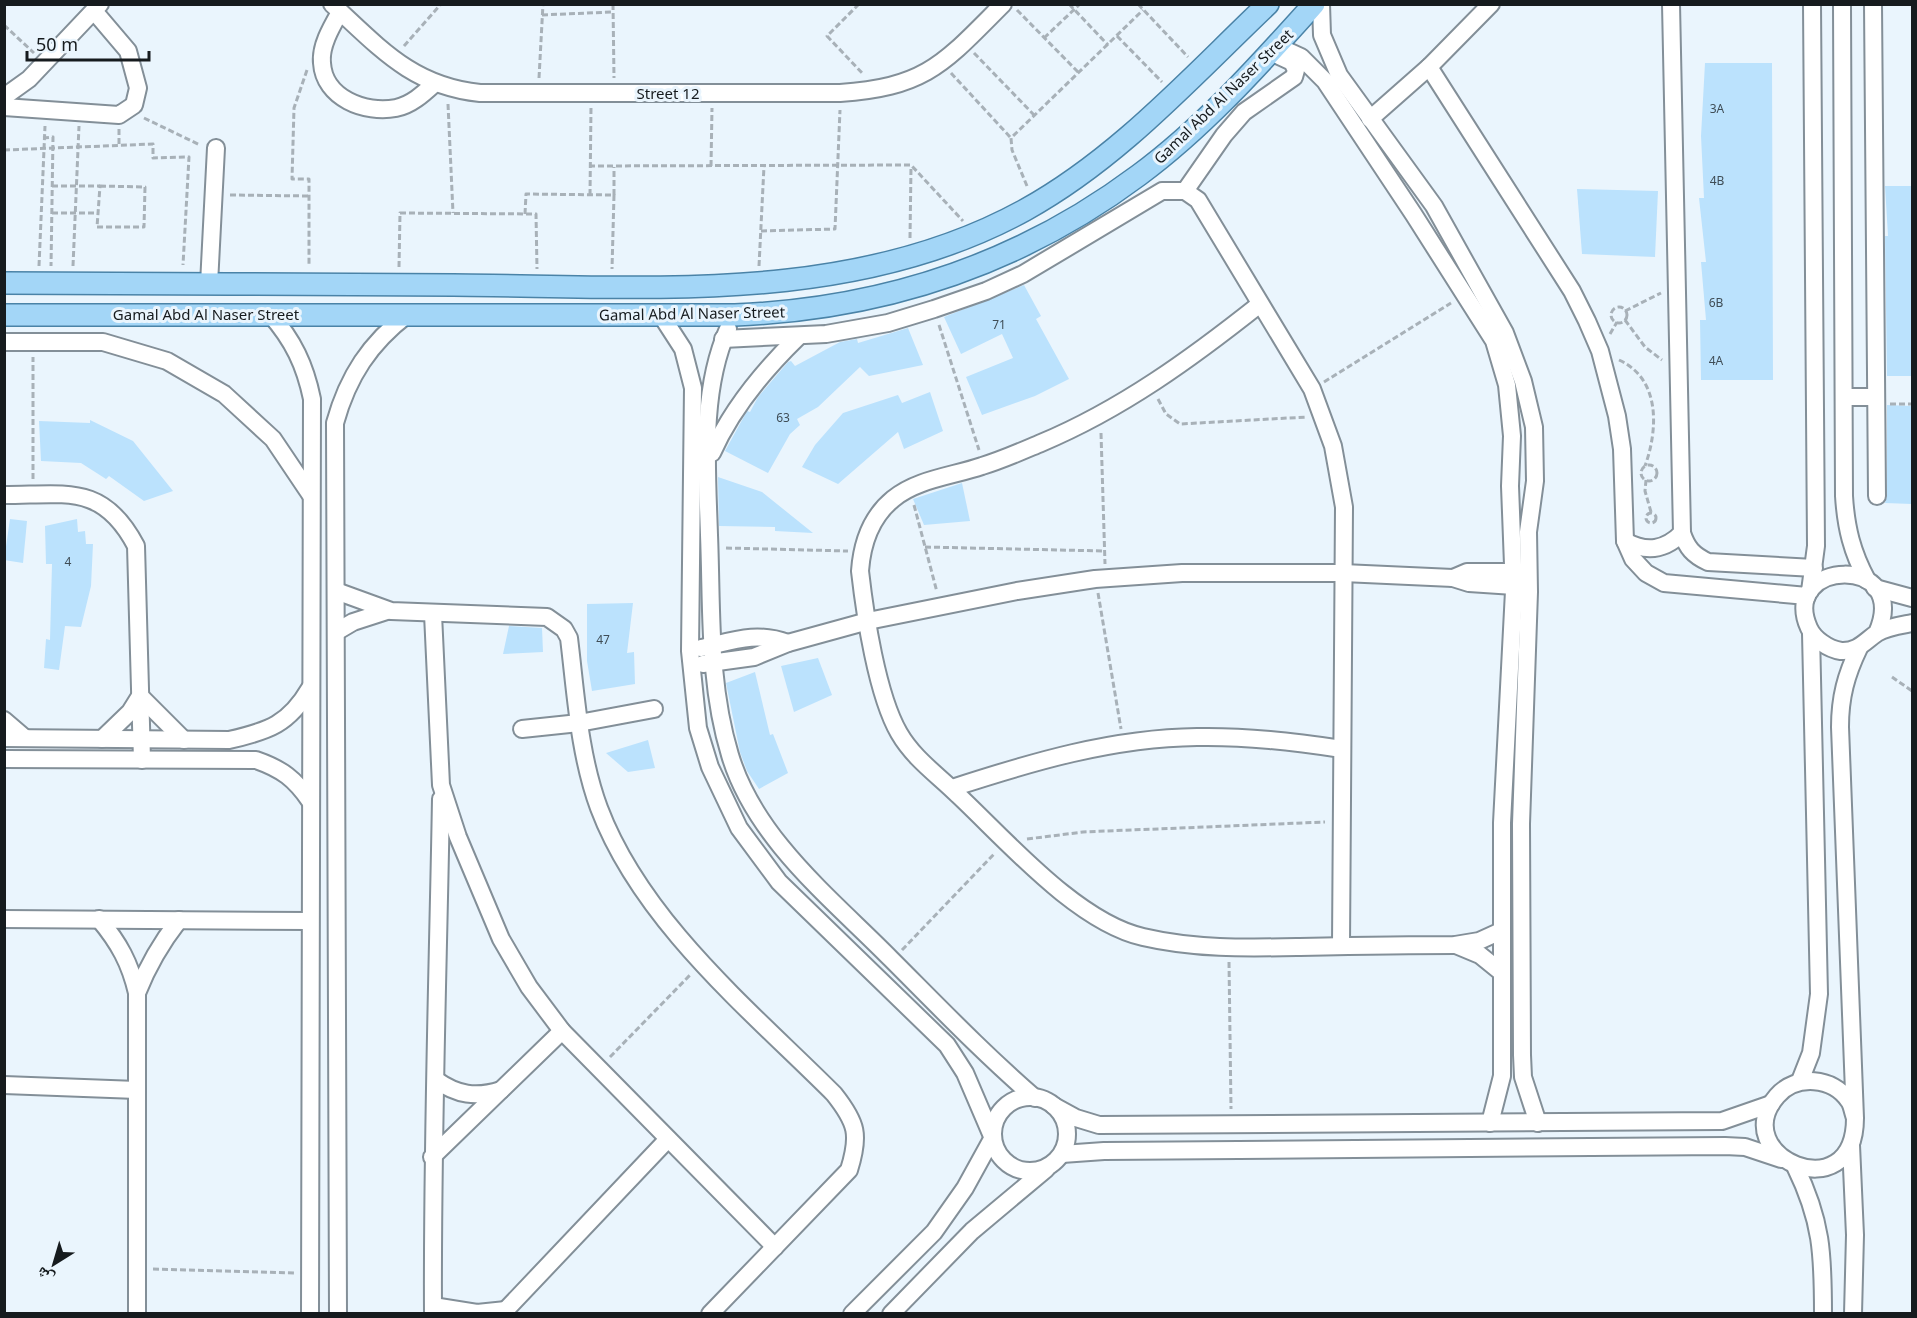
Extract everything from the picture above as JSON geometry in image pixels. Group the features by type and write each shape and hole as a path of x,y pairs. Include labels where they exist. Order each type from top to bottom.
{"main road":[{"name":"Gamal Abd Al Naser Street","path":"4,283 712,286 843,274 925,253 975,234 1024,210 1071,182 1114,150 1268,4"},
{"name":"Gamal Abd Al Naser Street","path":"4,315 735,315 800,311 878,298 955,275 1011,253 1100,204 1180,142 1274,49 1314,4"}],"street":[{"name":"Street 12","path":"336,8 394,60 434,84 480,93 840,93 879,90 901,85 942,63 1003,4"},
{"path":"1321,4 1322,35 1332,78 1414,215 1494,340 1508,385 1512,436 1510,486 1517,571 1522,1055 1523,1077 1538,1123"},
{"path":"1370,119 1429,67 1491,4"},
{"path":"1671,4 1682,533 1686,546 1696,556 1708,562 1814,568"},
{"path":"1800,1081 1811,1053 1817,1024 1819,994 1811,633 1804,609 1814,568 1812,4"},
{"path":"1842,4 1846,526 1853,554 1871,584 1883,611 1877,633"},
{"path":"1873,4 1877,496"},
{"path":"4,97 45,63 97,8 128,51 138,88 134,105 119,115 4,107"},
{"path":"336,8 321,63 326,79 336,93 350,103 373,109 396,108 418,99 434,84"},
{"path":"1274,49 1301,57 1332,78 1370,119 1434,206 1504,333 1523,381 1533,427 1535,481 1528,532 1517,571 1502,823 1502,1077 1490,1123"},
{"path":"1185,191 1224,135 1244,111 1294,77 1296,70 1292,62 1274,49"},
{"path":"1429,67 1572,291 1600,351 1610,383 1622,448 1625,541 1633,559 1646,573 1664,582 1753,591 1809,593"},
{"path":"209,284 216,148"},
{"path":"723,339 798,337 857,330 934,309 986,291 1023,274 1155,194 1170,189 1185,191 1203,207 1312,389 1323,416 1337,466 1344,507 1341,946"},
{"path":"1414,215 1434,206"},
{"path":"1260,304 1209,345 1157,381 1101,414 1043,442 984,466 909,488 892,499 878,514 862,551 860,571 883,698 899,734 923,764 952,788 1063,893 1100,918 1141,937 1189,945 1228,948 1455,945 1479,941 1501,931"},
{"path":"270,314 286,332 299,353 307,375 312,423 310,494 310,1314"},
{"path":"338,1314 335,423 342,397 363,357 387,330 408,314"},
{"path":"661,315 674,331 687,358 693,388 690,658 698,728 723,798 739,828 779,882 947,1045 965,1073 997,1153 1007,1164 1020,1171 1035,1172 1049,1167"},
{"path":"735,315 723,339 714,373 707,464 712,654 721,721 730,757 758,814 797,864 992,1060 1035,1098 1076,1118 1099,1125 1232,1126 1722,1121 1771,1104 1789,1086 1800,1081 1819,1081 1836,1088 1849,1101 1855,1118"},
{"path":"707,464 729,418 744,396 798,337"},
{"path":"4,342 103,342 166,361 224,394 273,439 310,494"},
{"path":"1844,397 1876,401"},
{"path":"692,408 711,408"},
{"path":"312,423 335,423"},
{"path":"4,495 78,495 104,505 124,522 136,546 142,760"},
{"path":"1625,541 1649,550 1673,542 1682,533"},
{"path":"1753,565 1753,591"},
{"path":"690,658 712,654 754,657 788,643 868,621 1017,591 1101,578 1182,573 1342,573 1454,578 1467,572 1517,571"},
{"path":"1809,593 1821,579 1836,573 1853,573 1871,584 1912,598"},
{"path":"336,591 391,611"},
{"path":"336,632 371,614 391,611 546,617 556,622 569,638 584,754 599,807 618,850 641,891 702,962 834,1094 852,1116 857,1144 849,1170 710,1314"},
{"path":"433,614 441,784 436,1080 432,1157 433,1310 504,1312 668,1139"},
{"path":"1062,1154 1104,1151 1725,1146 1755,1150 1789,1163 1821,1169 1843,1156 1851,1145 1855,1132 1855,1118 1854,1025 1840,700 1847,673 1859,648 1877,633 1912,623"},
{"path":"1811,633 1824,645 1841,651 1859,648"},
{"path":"4,738 230,740 256,734 279,724 292,714 310,687"},
{"path":"102,739 130,712 140,696"},
{"path":"140,696 184,740"},
{"path":"522,729 579,723 654,709"},
{"path":"4,720 25,738"},
{"path":"952,788 1062,754 1123,742 1196,737 1270,739 1342,749"},
{"path":"4,759 256,760 278,768 288,775 297,782 310,801"},
{"path":"441,784 458,837 501,939 529,987 562,1031 775,1247"},
{"path":"4,919 310,921"},
{"path":"99,919 118,941 130,966 137,993 137,1314"},
{"path":"137,993 147,966 161,942 179,920"},
{"path":"1455,945 1480,956 1501,972"},
{"path":"310,989 338,990"},
{"path":"432,1157 562,1031"},
{"path":"1503,1055 1522,1055"},
{"path":"436,1080 460,1093 481,1095 501,1089"},
{"path":"4,1085 137,1090"},
{"path":"852,1314 934,1232 965,1188 992,1138 997,1115 1013,1101 1035,1098"},
{"path":"1771,1104 1766,1119 1767,1134 1773,1149 1789,1163 1809,1196 1819,1226 1823,1258 1822,1314"},
{"path":"891,1314 972,1231 1062,1154 1066,1142 1066,1129 1062,1116 1054,1106"},
{"path":"1851,1145 1855,1234 1853,1314"}],"path":[{"path":"401,50 441,4"},
{"path":"538,93 543,4"},
{"path":"613,4 614,93"},
{"path":"859,4 827,36 879,90"},
{"path":"1011,4 1079,73"},
{"path":"1069,4 1108,45"},
{"path":"1044,38 1080,4"},
{"path":"1138,4 1188,57 1206,64"},
{"path":"1011,138 1143,10"},
{"path":"542,15 613,12"},
{"path":"4,26 45,63"},
{"path":"1117,36 1174,95"},
{"path":"964,44 1035,116"},
{"path":"309,284 309,179 292,180 294,108 303,76 324,47"},
{"path":"942,63 1011,138 1012,150 1027,184 1028,200 1024,210"},
{"path":"434,84 449,105 451,116 453,213"},
{"path":"590,195 591,93"},
{"path":"711,166 712,93"},
{"path":"761,231 835,229 840,93"},
{"path":"134,105 150,122 199,145 216,148"},
{"path":"44,283 43,138 50,110"},
{"path":"43,138 54,137 52,213 44,283"},
{"path":"4,150 153,144 153,158 189,157 183,284"},
{"path":"72,283 78,146"},
{"path":"911,165 910,242 925,253"},
{"path":"590,166 911,165 975,234"},
{"path":"612,286 614,166"},
{"path":"759,282 764,166"},
{"path":"42,175 53,175"},
{"path":"52,186 100,186 146,187 144,227 97,228 100,186"},
{"path":"525,214 526,194 614,195"},
{"path":"213,195 310,196"},
{"path":"52,213 98,213"},
{"path":"399,285 400,213 536,214 538,285"},
{"path":"1625,311 1677,285"},
{"path":"1312,389 1465,295"},
{"path":"1617,322 1613,320 1613,310 1622,308 1625,311"},
{"path":"934,309 984,466"},
{"path":"1625,311 1625,320 1654,356 1679,364"},
{"path":"1609,337 1617,322 1625,320"},
{"path":"33,343 33,495"},
{"path":"1613,354 1635,371 1652,399 1654,433 1641,473 1646,480 1645,491 1651,512"},
{"path":"1157,381 1158,398 1166,414 1180,424 1323,416"},
{"path":"1876,401 1912,404"},
{"path":"1101,414 1105,551 1101,578 1123,742"},
{"path":"1645,466 1654,466 1657,474 1653,481 1646,480"},
{"path":"909,488 941,608"},
{"path":"925,547 1105,551"},
{"path":"710,548 862,551"},
{"path":"1892,677 1912,692"},
{"path":"893,960 1007,841 1083,832 1342,822"},
{"path":"1228,948 1232,1126"},
{"path":"598,1069 702,962"},
{"path":"137,1268 310,1274"}],"building":[{"path":"1705,63 1772,63 1773,380 1701,380 1700,320 1706,320 1701,262 1706,262 1699,198 1704,198 1701,136"},
{"path":"1885,186 1912,186 1912,376 1887,376 1885,236 1888,236"},
{"path":"1577,189 1658,191 1655,257 1582,254"},
{"path":"1024,285 1041,316 1036,319 1069,379 1035,396 982,415 966,377 1013,358 1002,334 961,354 944,317"},
{"path":"908,328 923,365 869,376 860,367 818,407 797,419 800,425 790,434 768,473 725,451 747,411 750,412 758,397 788,362 791,361 795,366 840,342 857,339 858,343"},
{"path":"930,392 943,431 904,449 898,432 838,484 802,467 815,445 843,413 898,395 902,403"},
{"path":"1887,405 1912,406 1912,504 1885,503 1887,496"},
{"path":"90,420 133,441 173,491 144,501 109,476 106,479 81,463 41,461 39,421 90,423"},
{"path":"718,477 762,492 813,533 775,531 775,527 719,526"},
{"path":"962,483 970,521 924,525 913,499"},
{"path":"10,519 27,521 23,563 4,560"},
{"path":"77,519 78,532 85,531 86,544 93,544 91,586 81,627 65,626 59,670 44,668 46,639 50,640 52,564 46,564 45,526"},
{"path":"633,603 627,653 634,652 635,684 592,691 587,661 587,604"},
{"path":"509,626 542,628 543,652 503,654"},
{"path":"818,658 832,695 794,712 781,666"},
{"path":"755,672 770,735 773,734 788,773 759,789 747,771 740,752 726,683"},
{"path":"648,740 655,768 628,772 606,753"}]}
